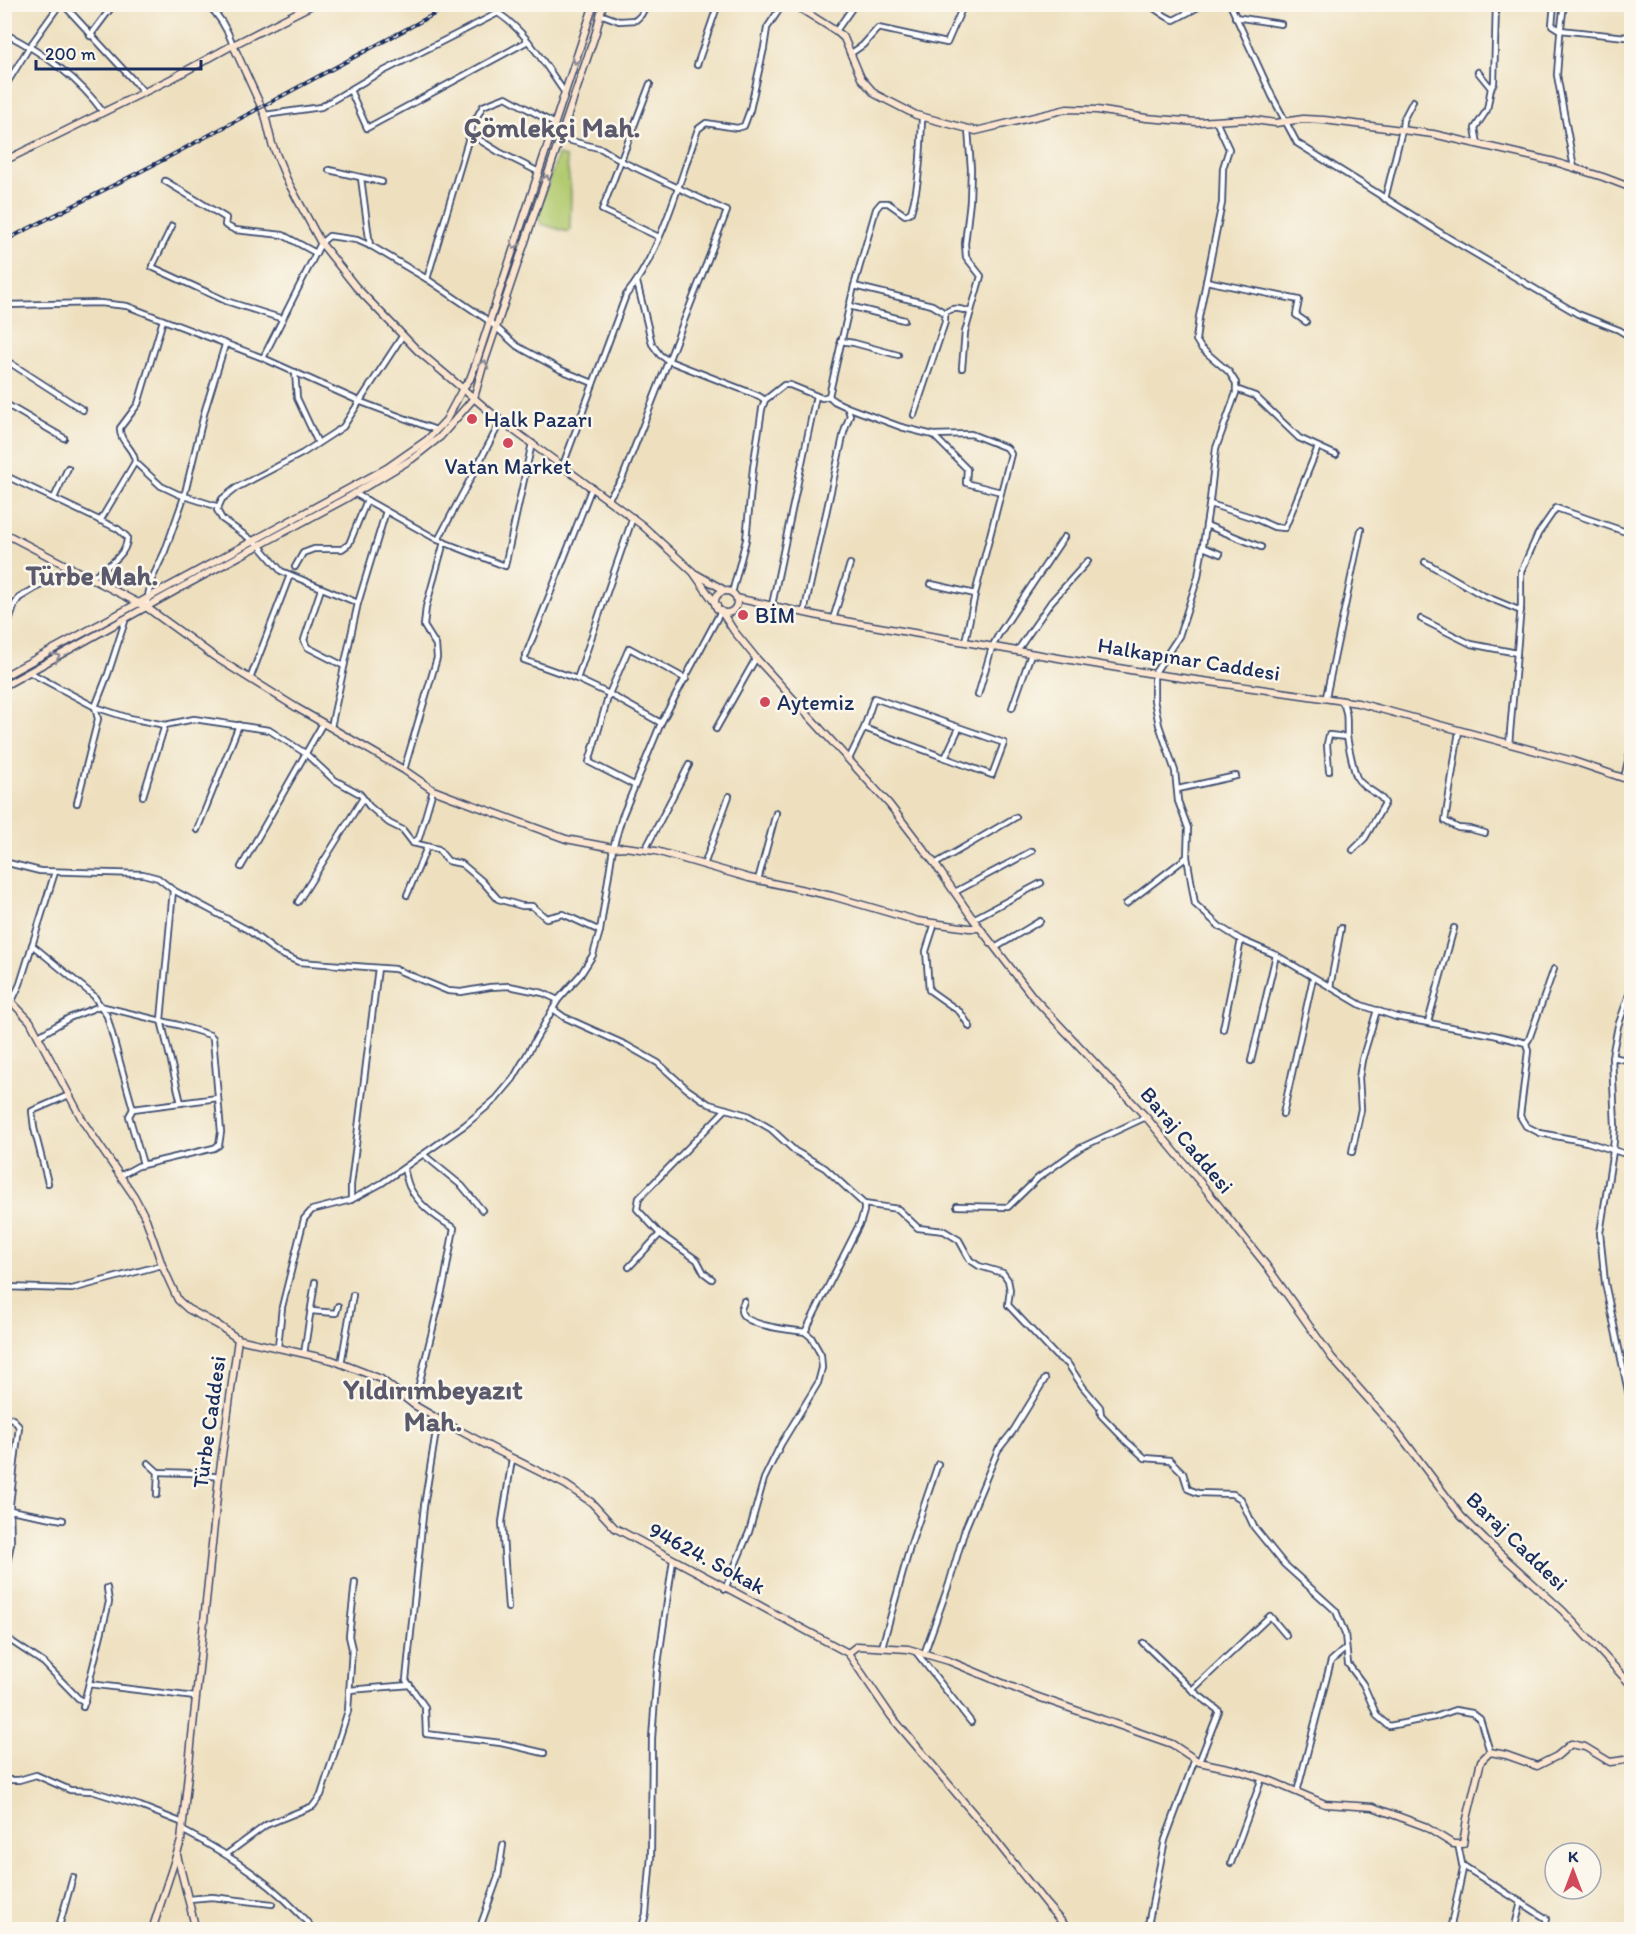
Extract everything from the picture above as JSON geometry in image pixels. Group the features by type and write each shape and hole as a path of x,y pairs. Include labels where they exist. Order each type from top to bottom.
{"main road":[{"path":"4,161 314,4"},
{"path":"4,676 387,468 427,440 446,420 470,379 594,4"},
{"path":"4,686 354,493 412,459 440,437 474,398 603,4"},
{"path":"793,4 836,31 844,39 861,78 875,94 922,117 976,131 1067,109 1097,110 1197,122 1247,119 1286,122 1303,119 1324,120 1402,130 1478,144 1574,168 1632,188"},
{"path":"233,45 265,115 272,144 288,180 321,243 356,286 418,351 501,421 633,517 693,572"},
{"path":"4,533 146,607 215,657 434,790 566,839 613,848 656,851 758,880 832,896 918,921 980,928"},
{"name":"Halkapınar Caddesi","path":"693,572 731,594 772,606 833,619 1154,674 1326,697 1372,706 1573,761 1632,782"},
{"name":"Baraj Caddesi","path":"693,572 734,632 889,804 1033,997 1146,1117 1245,1238 1329,1353 1395,1428 1461,1516 1563,1611 1632,1686"},
{"path":"720,593 731,594 737,603 732,611 726,613 719,609 717,598 720,593"},
{"name":"Türbe Caddesi","path":"4,994 24,1014 39,1036 90,1132 134,1196 146,1219 175,1295 188,1309 238,1339 219,1477 182,1827 177,1854 152,1929"},
{"name":"94624. Sokak","path":"238,1339 341,1364 381,1379 414,1405 438,1419 566,1485 591,1502 615,1528 848,1653 891,1716 1069,1929"},
{"path":"848,1653 857,1646 882,1647 916,1652 949,1661 1024,1692 1172,1744 1197,1761 1262,1778 1325,1804 1373,1807 1424,1826 1453,1844 1463,1844 1481,1761 1490,1752 1537,1766 1557,1756 1571,1744 1585,1747 1610,1762 1632,1759"},
{"path":"177,1854 196,1929"}],"street":[{"path":"4,88 30,46 61,4 144,92"},
{"path":"90,36 114,4"},
{"path":"207,4 227,27 233,45"},
{"path":"600,14 619,21 636,20 647,4"},
{"path":"697,65 718,4"},
{"path":"563,465 626,295 637,282 658,237 698,129 706,123 737,128 744,126 750,110 764,48 766,28 783,4"},
{"path":"836,31 855,4"},
{"path":"850,54 863,45 878,28 947,43 964,4"},
{"path":"1147,4 1174,20 1204,4"},
{"path":"1230,4 1272,96 1297,143 1385,199 1578,314 1619,330 1632,338"},
{"path":"1478,144 1475,128 1487,111 1491,88 1494,84 1496,4"},
{"path":"1554,4 1552,25 1560,30 1626,37 1632,32"},
{"path":"1564,4 1557,75 1574,168"},
{"path":"265,115 321,107 498,13 510,21 528,41 566,93"},
{"path":"1235,17 1281,24"},
{"path":"4,33 30,46 53,62 92,97 103,112"},
{"path":"350,90 367,128 528,41"},
{"path":"1478,72 1491,88"},
{"path":"650,84 602,210 658,237"},
{"path":"427,279 470,134 483,106 506,97 555,124"},
{"path":"1385,199 1403,120 1413,101"},
{"path":"829,396 840,341 876,209 881,202 888,203 905,215 911,212 915,200 922,117"},
{"path":"1216,121 1229,150 1223,168 1222,202 1196,340 1201,348 1229,372 1236,383 1236,393 1216,448 1198,577 1179,636 1154,674 1154,700 1175,771 1178,801 1188,828 1187,857 1196,904 1219,926 1241,940 1276,955 1361,1005 1396,1017 1526,1043"},
{"path":"962,368 965,332 981,276 966,256 971,169 968,129"},
{"path":"470,134 539,172"},
{"path":"560,138 602,150 727,211 622,479 608,499"},
{"path":"329,170 382,182"},
{"path":"362,178 370,246"},
{"path":"165,181 226,218 225,225 235,230 283,235 316,253"},
{"path":"172,226 152,267 226,301 283,319"},
{"path":"263,358 321,243 329,236 357,240 370,246 427,279 489,321 518,346 561,370 593,383"},
{"path":"1206,281 1299,300 1296,315 1306,322"},
{"path":"637,282 652,344 660,355 669,361 765,400"},
{"path":"854,286 932,305 945,313"},
{"path":"4,305 100,303 127,306 263,358 361,402 436,430"},
{"path":"849,306 904,320"},
{"path":"945,313 950,309 958,308 971,312"},
{"path":"914,415 945,322 945,313"},
{"path":"100,521 135,462 135,457 121,438 120,428 138,404 163,320"},
{"path":"358,603 281,571 259,545 222,519 217,510 222,499 236,488 343,427 403,335"},
{"path":"840,341 898,355"},
{"path":"146,607 151,581 165,551 184,495 205,410 225,345"},
{"path":"4,359 83,410"},
{"path":"295,372 297,398 318,443"},
{"path":"731,594 746,540 753,468 765,400 784,385 790,385 822,398 829,396"},
{"path":"1236,389 1255,396 1299,438 1336,455"},
{"path":"772,606 816,396"},
{"path":"829,396 834,401 901,427 933,435 970,434 1007,448 1011,454 965,642"},
{"path":"4,403 64,438"},
{"path":"804,613 844,432 850,415 848,406"},
{"path":"438,540 501,421"},
{"path":"933,435 967,469 966,483 1001,492"},
{"path":"346,490 438,540 504,567 532,443"},
{"path":"1210,504 1274,527 1286,528 1318,447"},
{"path":"135,462 161,486 219,507"},
{"path":"54,498 68,468"},
{"path":"4,475 118,530 127,537 128,543 119,556 91,578"},
{"path":"592,487 524,660 577,679 661,723"},
{"path":"295,567 303,553 314,549 342,549 349,544 367,500"},
{"path":"1509,744 1521,611 1521,572 1538,534 1556,508 1632,534"},
{"path":"331,727 358,603 386,511"},
{"path":"577,679 633,517"},
{"path":"1206,525 1261,548"},
{"path":"1326,697 1361,530"},
{"path":"978,695 992,647 1064,537"},
{"path":"404,770 437,658 436,645 424,626 426,607 444,542"},
{"path":"1203,547 1220,554"},
{"path":"1017,651 1051,602 1088,561"},
{"path":"1425,562 1482,596 1521,611"},
{"path":"833,619 850,564"},
{"path":"4,636 19,598 71,567"},
{"path":"250,679 290,575"},
{"path":"930,584 975,594"},
{"path":"321,589 304,640 307,647 344,666"},
{"path":"278,1347 282,1307 304,1219 312,1210 351,1200 404,1169 465,1125 496,1099 513,1079 558,1000 581,974 593,955 600,931 613,848 622,817 661,723 686,679 719,609"},
{"path":"77,803 98,719 95,707 126,618"},
{"path":"1421,619 1471,644 1517,653"},
{"path":"634,785 589,762 609,694 629,648 686,679"},
{"path":"1012,708 1031,654"},
{"path":"716,729 756,658"},
{"path":"29,672 95,707 129,718 165,725 194,719 269,730 305,753 333,779 360,794 369,806 403,830 413,843 438,849 448,861 462,864 498,899 522,906 531,906 546,918 562,914 600,931"},
{"path":"849,759 864,728 874,699 1004,743 992,776 864,728"},
{"path":"1341,700 1347,710 1347,737 1357,778 1372,792 1382,797 1385,803 1365,838 1353,850"},
{"path":"241,867 322,723"},
{"path":"143,796 165,725"},
{"path":"197,830 239,725"},
{"path":"945,758 959,728"},
{"path":"1459,731 1445,821 1458,828 1485,833"},
{"path":"1329,771 1327,744 1329,735 1347,737"},
{"path":"1625,774 1632,744"},
{"path":"645,850 689,765"},
{"path":"1178,789 1236,776"},
{"path":"413,843 419,838 434,790"},
{"path":"704,865 729,796"},
{"path":"298,902 363,798"},
{"path":"758,880 776,813"},
{"path":"935,864 1016,817"},
{"path":"407,895 427,847"},
{"path":"955,892 1032,851"},
{"path":"1126,904 1187,857"},
{"path":"4,862 40,871 143,874 158,878 173,890 248,930 278,953 299,962 395,969 448,991 461,992 509,986 543,993 558,1000"},
{"path":"12,1000 20,984 55,872"},
{"path":"973,919 1041,883"},
{"path":"173,890 161,1020 181,1103"},
{"path":"995,948 1040,921"},
{"path":"935,923 926,951 929,990 960,1012 970,1027"},
{"path":"1330,987 1341,928"},
{"path":"1428,1022 1454,928"},
{"path":"1223,1029 1241,940"},
{"path":"32,945 94,996 107,1016 133,1108 129,1116 143,1164"},
{"path":"1251,1061 1276,955"},
{"path":"351,1200 378,968"},
{"path":"1554,969 1526,1043 1528,1051 1520,1116 1526,1126 1540,1133 1587,1142 1629,1155 1632,1160"},
{"path":"1283,1114 1313,978"},
{"path":"1632,986 1618,1026 1612,1057 1615,1127 1600,1233 1605,1283 1632,1410"},
{"path":"39,1036 69,1018 100,1006 161,1020 210,1035 213,1038 221,1132 219,1145 143,1164 120,1176"},
{"path":"553,1009 564,1017 626,1045 658,1063 687,1089 709,1104 747,1115 771,1128 795,1151 825,1168 864,1204 897,1209 918,1228 944,1231 959,1240 970,1260 979,1266 1003,1273 1008,1280 1010,1290 1008,1305 1056,1356 1068,1364 1100,1407 1101,1415 1126,1442 1145,1458 1170,1460 1183,1473 1188,1490 1198,1493 1233,1494 1241,1499 1254,1527 1284,1564 1336,1611 1345,1634 1348,1664 1364,1684 1377,1716 1389,1726 1435,1717 1455,1710 1472,1713 1480,1719 1490,1752"},
{"path":"1352,1152 1361,1109 1359,1078 1362,1060 1377,1010"},
{"path":"1612,1057 1632,1061"},
{"path":"48,1183 33,1128 32,1111 69,1095"},
{"path":"133,1108 218,1098"},
{"path":"712,1279 704,1273 697,1260 660,1234 637,1209 639,1198 726,1109"},
{"path":"957,1206 1008,1207 1038,1178 1080,1148 1146,1117"},
{"path":"424,1155 462,1186 482,1210"},
{"path":"404,1169 410,1189 422,1204 454,1228 444,1284 414,1405"},
{"path":"805,1332 861,1221 864,1204"},
{"path":"629,1267 660,1234"},
{"path":"4,1287 72,1289 162,1265"},
{"path":"304,1354 315,1282"},
{"path":"341,1364 353,1295"},
{"path":"725,1589 749,1532 764,1479 781,1444 818,1383 822,1368 821,1355 811,1337 805,1332 751,1322 743,1316 741,1309 744,1301"},
{"path":"311,1311 336,1313 338,1306"},
{"path":"924,1654 949,1584 965,1529 998,1450 1013,1431 1045,1378"},
{"path":"4,1417 16,1420 19,1427 10,1510 11,1543 6,1569 8,1593 4,1609"},
{"path":"438,1419 424,1506 406,1680 424,1707 426,1734 501,1743 544,1753"},
{"path":"508,1608 502,1522 512,1459"},
{"path":"148,1463 158,1472 219,1477"},
{"path":"882,1647 910,1547 938,1464"},
{"path":"157,1495 158,1472"},
{"path":"10,1510 63,1520"},
{"path":"641,1929 646,1914 651,1856 652,1738 657,1671 673,1560"},
{"path":"227,1854 266,1825 313,1806 321,1795 348,1711 352,1649 349,1636 355,1582"},
{"path":"4,1621 7,1630 5,1640 44,1663 84,1705 110,1602 107,1588"},
{"path":"1192,1690 1270,1616 1286,1635"},
{"path":"1143,1642 1192,1690 1219,1711 1165,1840 1147,1929"},
{"path":"1297,1792 1331,1661 1346,1648"},
{"path":"916,1652 971,1722"},
{"path":"89,1684 195,1697"},
{"path":"349,1690 410,1685"},
{"path":"4,1780 19,1780 36,1775 70,1790 92,1791 140,1806 182,1827 227,1854 269,1886 314,1929"},
{"path":"1231,1863 1262,1778"},
{"path":"1450,1929 1463,1869 1458,1844"},
{"path":"479,1929 498,1877 503,1845"},
{"path":"1462,1865 1547,1919 1544,1929"},
{"path":"58,1929 73,1877"},
{"path":"189,1899 212,1897 272,1904"},
{"path":"1514,1929 1521,1902"}],"green space":[{"path":"558,155 566,157 571,191 568,232 541,224 537,215"}],"railway":[{"path":"4,241 161,161 453,4"}],"place":[{"name":"Halk Pazarı","path":"472,419"},
{"name":"Vatan Market","path":"508,443"},
{"name":"BİM","path":"743,615"},
{"name":"Aytemiz","path":"765,702"}],"district":[{"name":"Çömlekçi Mah.","path":"552,127"},
{"name":"Türbe Mah.","path":"92,575"},
{"name":"Yıldırımbeyazıt Mah.","path":"433,1405"}]}
